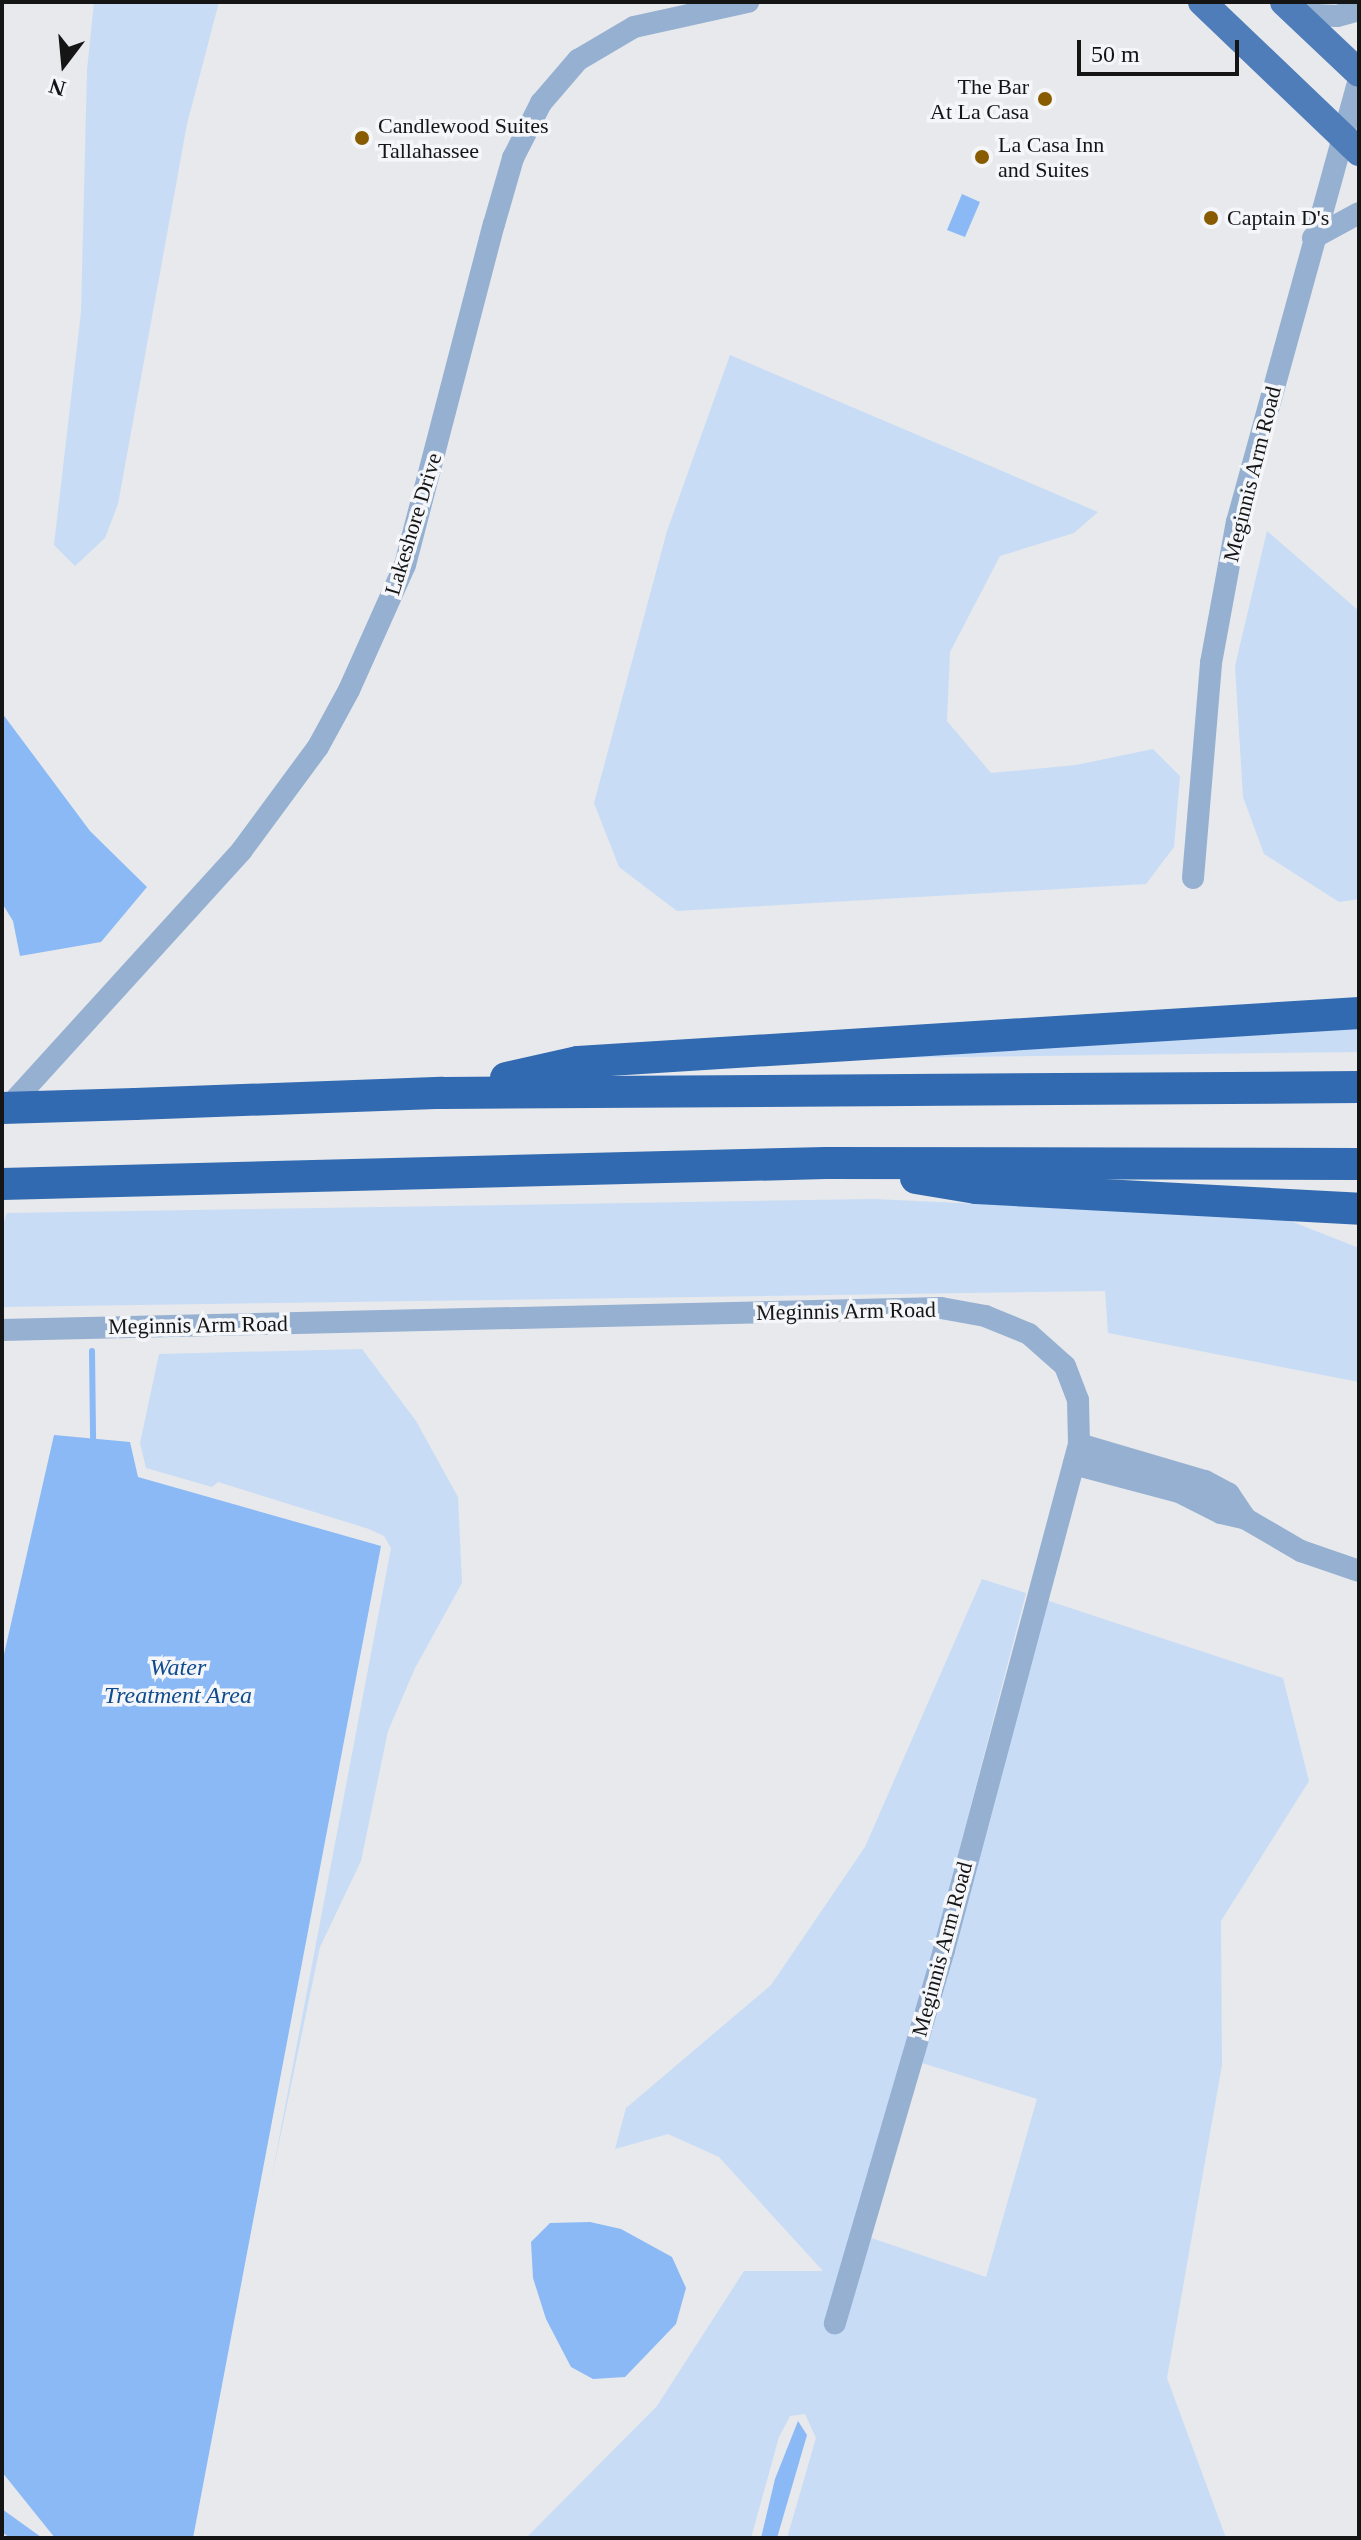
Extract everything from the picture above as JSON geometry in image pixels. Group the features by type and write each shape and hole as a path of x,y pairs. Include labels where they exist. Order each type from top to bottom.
{"highway":[{"path":"442,1093 578,1062 1359,1013"},
{"path":"2,1108 442,1093 1359,1087"},
{"path":"826,1163 976,1188 1359,1209"},
{"path":"2,1184 826,1163 1359,1164"}],"main road":[{"path":"1202,2 1350,145"},
{"path":"1290,8 1359,76"}],"street":[{"name":"Lakeshore Drive","path":"2,1115 242,850 318,747 343,701 405,565 506,184 541,103 578,60 634,27 748,2"},
{"path":"1290,8 1337,16 1359,10"},
{"name":"Meginnis Arm Road","path":"1193,878 1211,663 1234,538 1313,238 1350,145 1359,76"},
{"path":"1313,238 1359,213"},
{"name":"Meginnis Arm Road","path":"2,1330 941,1308 1003,1322 1049,1349 1074,1381 1076,1454 944,1950 835,2323"},
{"path":"1076,1454 1205,1481 1229,1494 1246,1519 1301,1551 1359,1571"}],"shaded area":[{"path":"94,2 219,2 187,124 118,504 105,538 75,566 54,545 81,312 87,70"},
{"path":"730,355 1098,512 1074,533 1000,556 950,652 947,721 991,773 1076,765 1153,749 1180,776 1174,847 1146,884 677,911 619,867 594,803 667,531"},
{"path":"1267,531 1359,611 1359,899 1339,902 1264,854 1243,797 1235,666"},
{"path":"1359,1021 1359,1052 878,1058"},
{"path":"874,1199 1283,1218 1359,1248 1359,1382 1108,1333 1105,1291 2,1307 2,1227 7,1213"},
{"path":"362,1349 416,1421 458,1497 462,1583 415,1668 388,1731 361,1861 320,1947 271,2181 391,1548 384,1536 369,1529 218,1482 212,1487 146,1468 140,1443 159,1354"},
{"path":"982,1579 1026,1593 934,1948 851,2231 986,2277 1037,2099 922,2063 1046,1600 1283,1678 1309,1781 1221,1921 1222,2065 1167,2378 1226,2538 787,2538 816,2438 805,2414 790,2416 779,2437 751,2538 526,2538 657,2406 744,2271 823,2271 719,2157 668,2134 615,2149 626,2108 771,1985 865,1847"}],"water":[{"path":"962,194 980,202 965,237 947,230"},
{"path":"2,713 90,831 147,887 101,942 20,956 13,921 2,903"},
{"name":"Water Treatment Area","path":"54,1435 130,1442 138,1477 381,1546 193,2538 55,2538 2,2472 2,1663"},
{"path":"590,2222 621,2229 672,2257 686,2288 676,2324 625,2377 593,2379 571,2367 546,2319 533,2278 531,2242 550,2223"},
{"path":"798,2421 807,2435 777,2538 761,2538 775,2479"},
{"path":"2,2509 42,2538 10,2538 2,2532"}],"waterway":[{"path":"92,1351 93,1438"}],"place":[{"name":"The Bar At La Casa","path":"1045,99"},
{"name":"Candlewood Suites Tallahassee","path":"362,138"},
{"name":"La Casa Inn and Suites","path":"982,157"},
{"name":"Captain D's","path":"1211,218"}]}
